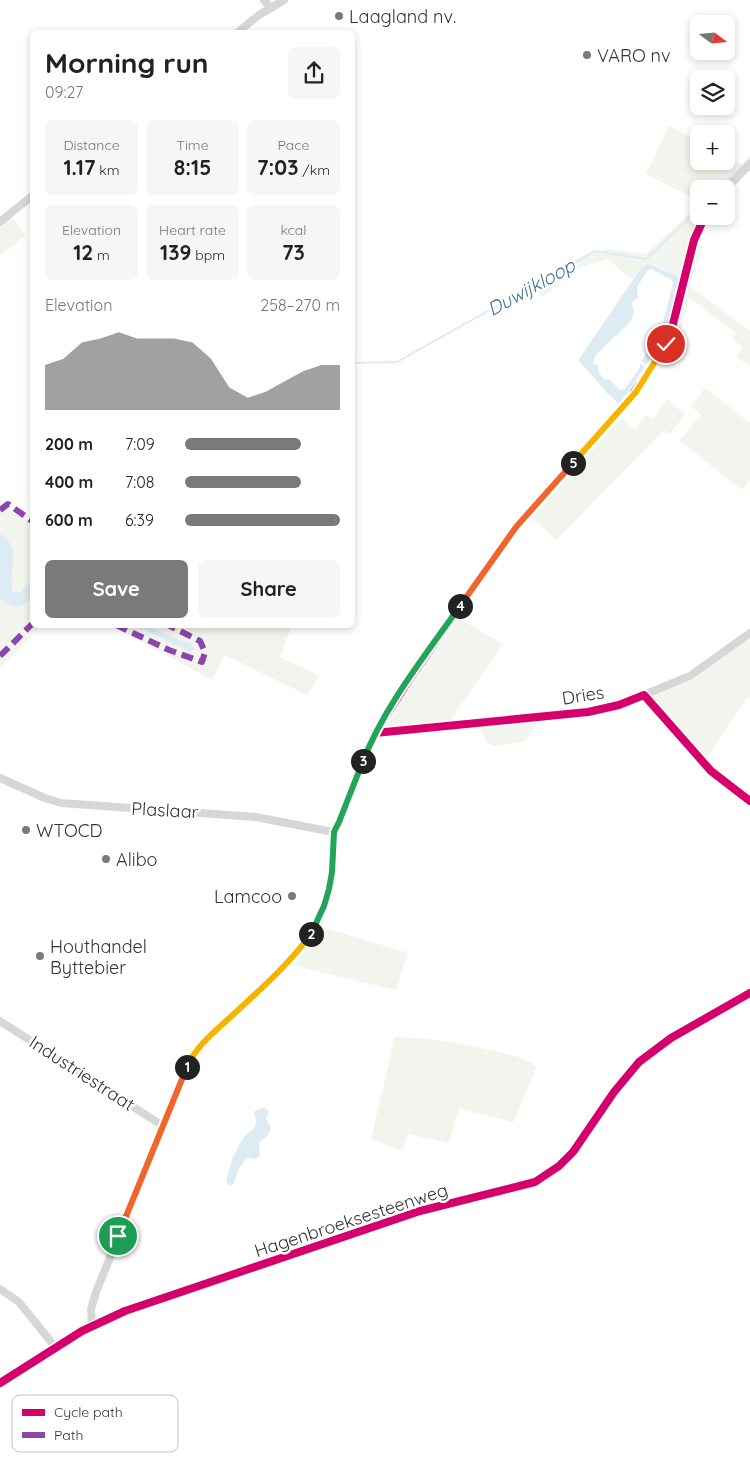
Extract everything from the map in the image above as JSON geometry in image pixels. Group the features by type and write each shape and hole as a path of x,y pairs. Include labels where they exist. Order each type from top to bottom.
{"street":[{"path":"264,0 271,8"},
{"path":"241,30 284,0"},
{"path":"735,180 750,164"},
{"path":"0,222 30,198"},
{"path":"92,1326 91,1309 96,1292 188,1064 205,1040 294,956 312,932 324,906 329,889 332,872 334,832 375,733 409,680 516,527 626,404 661,353 671,332 694,240 701,225"},
{"name":"Dries","path":"375,733 588,712 619,705 690,676 750,632"},
{"path":"644,694 711,771 750,801"},
{"name":"Plaslaar","path":"0,778 61,803 256,817 334,832"},
{"name":"Hagenbroeksesteenweg","path":"0,1383 92,1326 150,1302 420,1211 535,1182 559,1166 573,1152 614,1092 639,1062 671,1038 750,993"},
{"name":"Industriestraat","path":"0,1020 163,1126"},
{"path":"0,1289 19,1302 56,1348"}],"shaded area":[{"path":"669,126 690,137 690,170 735,170 735,161 742,165 728,180 690,180 690,196 646,174"},
{"path":"690,214 690,225 697,225 673,321 666,334 679,279 652,264 648,263 641,268 633,278 626,275 608,259 579,268 542,297 531,285 581,257 608,249 646,254"},
{"path":"12,217 26,235 0,256 0,227"},
{"path":"699,245 703,247 690,286 750,331 750,366 737,357 742,347 732,338 736,333 689,297 678,342 673,338"},
{"path":"648,263 677,276 679,286 676,302 663,342 647,365 641,361 660,336 673,283 672,280 651,269 648,270 637,287 638,298 632,302 634,309 632,320 595,356 593,363 598,366 599,373 604,379 610,380 620,390 625,389 640,367 640,364 645,367 624,400 618,403 607,393 579,359 641,268"},
{"path":"705,388 750,423 750,480 742,490 679,440 702,415 691,406"},
{"path":"668,399 685,415 670,434 664,430 556,540 530,516 620,417 635,430 646,415 652,419"},
{"path":"0,505 30,522 30,628 38,628 0,668"},
{"path":"0,534 10,545 12,552 12,591 22,593 30,580 30,600 19,607 7,604 0,598"},
{"path":"457,617 503,644 450,721 382,728"},
{"path":"117,628 291,628 280,657 320,676 307,695 225,655 212,680"},
{"path":"141,628 151,628 191,644 194,649 190,652"},
{"path":"747,640 750,641 750,698 747,697 706,760 651,696 691,681"},
{"path":"539,720 526,741 494,746 486,742 479,726"},
{"path":"322,927 408,953 396,990 292,965"},
{"path":"395,1037 457,1043 482,1048 517,1057 537,1067 513,1122 459,1108 449,1143 408,1134 402,1151 371,1139"},
{"path":"266,1108 269,1112 266,1118 271,1129 267,1136 259,1143 260,1156 256,1159 247,1158 239,1168 234,1183 229,1186 226,1181 233,1157 245,1136 255,1127 254,1112"}],"waterway":[{"name":"Duwijkloop","path":"728,180 750,158"},
{"name":"Duwijkloop","path":"355,363 397,362 595,251 646,259 690,217"}],"marked path":[{"path":"0,510 8,504 30,520"},
{"path":"0,656 30,626"},
{"path":"122,628 169,650 202,662 205,652 200,641 174,628"}],"cycle path":[{"path":"375,733 409,680 516,527 626,404 661,353 671,332 694,240 701,225"},
{"path":"375,733 588,712 619,705 644,695 711,771 750,801"},
{"path":"0,1383 82,1331 125,1311 420,1211 535,1182 559,1166 573,1152 614,1092 639,1062 671,1038 750,993"}],"place":[{"name":"Laagland nv.","path":"339,16"},
{"name":"VARO nv","path":"587,55"},
{"name":"WTOCD","path":"26,830"},
{"name":"Alibo","path":"106,859"},
{"name":"Lamcoo","path":"292,896"},
{"name":"Houthandel Byttebier","path":"40,956"}],"route":[{"path":"118,1236 188,1064 205,1040 256,994 294,956 304,944 319,919 329,889 332,872 334,832 380,722 516,527 636,392 666,344"}]}
